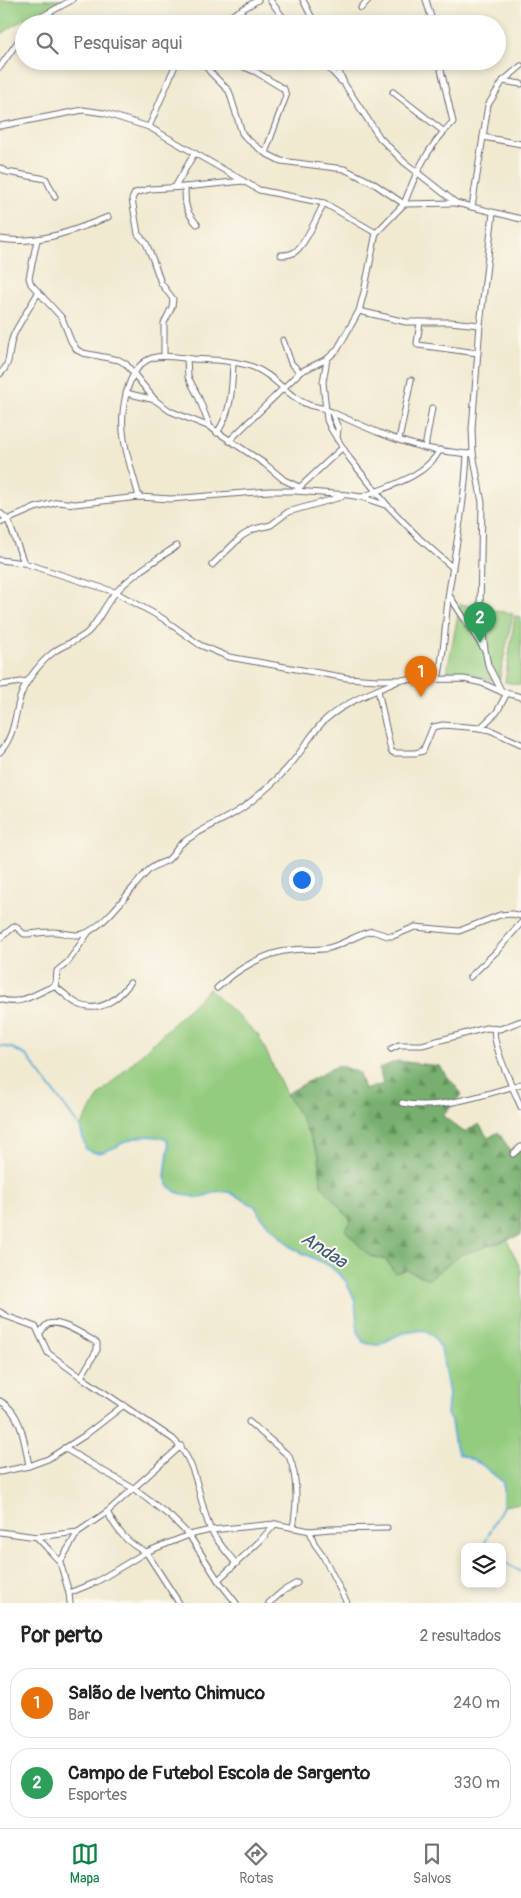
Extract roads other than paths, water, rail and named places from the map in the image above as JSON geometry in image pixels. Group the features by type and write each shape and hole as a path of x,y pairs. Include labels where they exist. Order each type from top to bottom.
{"street":[{"path":"45,15 72,0"},
{"path":"230,15 258,0"},
{"path":"270,0 281,15"},
{"path":"302,0 310,15"},
{"path":"361,8 368,0"},
{"path":"426,0 430,15"},
{"path":"0,67 15,45"},
{"path":"472,207 488,105 504,81 521,66"},
{"path":"149,127 173,70"},
{"path":"210,70 229,90 242,132 247,139 265,153 282,161 344,169 373,183 404,204 456,203 521,219"},
{"path":"251,70 284,89 286,96 265,153"},
{"path":"331,70 345,85"},
{"path":"338,70 345,85 380,138 404,162 456,203"},
{"path":"229,441 300,372 327,359 337,350 359,311 376,233 404,204 416,171 443,131 453,120 441,70"},
{"path":"504,81 521,84"},
{"path":"393,92 443,131"},
{"path":"0,126 83,110 104,112 149,127 259,190 324,203 376,233"},
{"path":"483,137 521,144"},
{"path":"175,188 194,154"},
{"path":"0,168 7,172 46,179 55,197"},
{"path":"164,356 164,323 172,307 173,299 161,283 154,260 146,243 138,234 132,199 135,193 150,189 244,181"},
{"path":"185,187 186,208 189,216 197,224"},
{"path":"281,255 294,253 299,247 324,203"},
{"path":"438,679 443,657 449,594 470,454 480,325 493,213"},
{"path":"0,239 37,240 69,232 108,218"},
{"path":"37,240 29,278 31,284 62,318 71,341 77,350 83,353 119,360 126,364 155,400 178,416 210,427 218,432 265,464 297,489"},
{"path":"0,374 7,367 10,345 14,334 38,293"},
{"path":"359,311 406,322 450,322 480,325"},
{"path":"420,322 416,342 418,345 478,353"},
{"path":"283,340 291,363 300,372"},
{"path":"139,497 124,439 122,423 126,393 134,373 145,362 164,356 232,362 252,367 268,374 297,400 310,406 325,409 399,440 425,448 470,454"},
{"path":"187,358 188,377 198,396 210,427"},
{"path":"327,359 323,382 325,409 327,420 342,448 388,506 419,538 453,568"},
{"path":"218,432 226,420 231,399 232,362"},
{"path":"399,440 411,380"},
{"path":"126,393 155,400"},
{"path":"425,448 432,408"},
{"path":"332,413 338,428 337,439"},
{"path":"297,489 342,448"},
{"path":"361,497 428,467 435,460 440,450"},
{"path":"470,454 482,503 480,610 484,650 488,665 505,693"},
{"path":"0,523 35,508 58,502 75,504 139,497 172,499 297,489 361,497 388,506"},
{"path":"212,565 238,538 254,530 271,525 288,512 348,495"},
{"path":"0,513 8,520 24,563"},
{"path":"0,752 14,730 20,697 28,681 47,658 56,650 89,632 115,592 141,569 177,546"},
{"path":"0,560 24,563 115,592 162,618 200,645 229,657 347,678 399,681 464,679 519,696 521,702"},
{"path":"449,594 484,650"},
{"path":"0,685 28,681"},
{"path":"0,938 15,926 24,934 54,932 74,936 88,932 98,925 156,864 166,861 180,845 205,828 238,812 272,784 294,761 310,737 326,719 345,706 399,681"},
{"path":"378,690 394,754 423,751 430,732 436,726 490,730 521,744"},
{"path":"480,728 497,712 505,693"},
{"path":"217,988 230,976 250,965 268,956 290,950 323,949 372,931 388,936 393,936 415,927 459,931 500,915 512,914 521,916"},
{"path":"470,977 514,934 521,923"},
{"path":"0,999 8,1002 17,1002 54,986 56,984 57,971 68,962 88,932"},
{"path":"54,986 77,1003 91,1008 111,1002 130,983"},
{"path":"391,1049 399,1045 422,1045 486,1028 500,1029 521,1021"},
{"path":"495,1029 493,1034 496,1045 521,1107"},
{"path":"402,1103 414,1106 428,1106 521,1084"},
{"path":"513,1154 521,1147"},
{"path":"0,1312 32,1325 40,1334 48,1353 81,1378 124,1405 181,1446 190,1460 211,1530 236,1564"},
{"path":"40,1334 46,1326 56,1324 80,1332 97,1343 97,1350 81,1378"},
{"path":"0,1401 6,1404 16,1416 23,1435 29,1466"},
{"path":"0,1472 29,1466 48,1459 84,1436 124,1405"},
{"path":"249,1422 288,1456 291,1462 296,1510 293,1528"},
{"path":"60,1562 78,1532 107,1512 181,1446"},
{"path":"64,1448 134,1489 190,1535 218,1580 236,1603"},
{"path":"107,1512 126,1540 146,1552 179,1603"},
{"path":"218,1580 260,1541 275,1524"},
{"path":"69,1593 96,1582 146,1552 190,1535 211,1530 275,1524 310,1530 387,1528"},
{"path":"310,1530 314,1543 322,1554 347,1603"},
{"path":"0,1532 37,1537 78,1532"},
{"path":"37,1537 60,1562 70,1603"},
{"path":"269,1603 283,1591 297,1584"}],"waterway":[{"name":"Andaa","path":"0,1046 12,1048 27,1056 80,1127 86,1149 92,1152 104,1152 128,1140 142,1136 166,1139 169,1145 165,1177 169,1186 176,1192 198,1198 218,1191 229,1192 255,1206 261,1217 291,1247 330,1266 345,1280 355,1300 358,1331 363,1342 378,1345 402,1333 423,1330 433,1336 441,1348 449,1394 447,1414 451,1421 455,1446 459,1454 481,1464 503,1482 503,1506 485,1543"},
{"name":"Andaa","path":"506,1563 521,1572"}],"place":[{"name":"Campo de Futebol Escola de Sargento","path":"480,643"},
{"name":"Salão de Ivento Chimuco","path":"421,697"}]}
